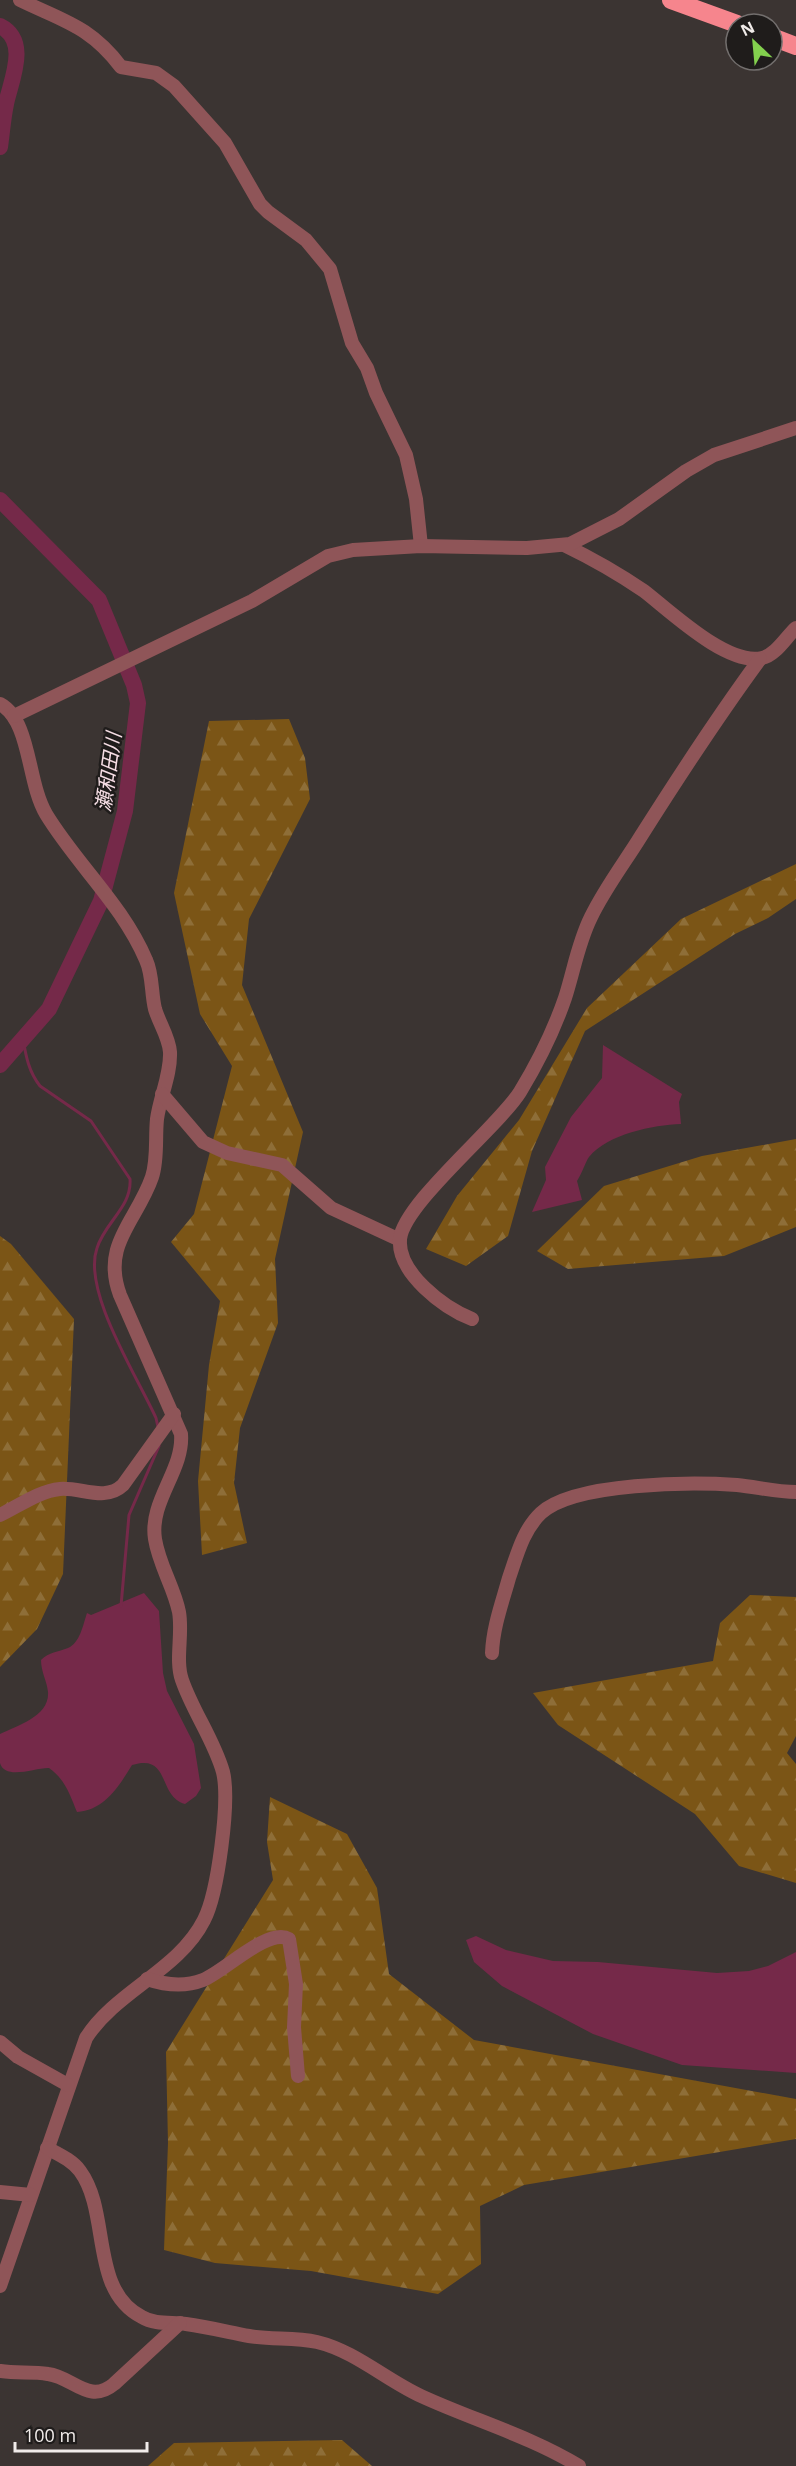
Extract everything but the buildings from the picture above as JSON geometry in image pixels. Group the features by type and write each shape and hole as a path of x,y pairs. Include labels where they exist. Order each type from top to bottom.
{"highway":[{"path":"671,0 724,19"}],"street":[{"path":"20,0 65,19 87,32 105,45 121,67 156,73 174,86 225,143 268,212 306,240 321,256 330,269 352,343 367,368 376,393 406,455 416,499 422,546"},
{"path":"14,716 252,601 328,556 354,550 422,546 518,548 564,545 600,531 686,471 714,455 796,428"},
{"path":"564,545 638,587 684,626 742,656 760,658 769,656 796,628"},
{"path":"472,1319 454,1312 419,1283 407,1263 400,1240 419,1206 520,1092 559,1014 582,936 593,913 666,796 760,658"},
{"path":"0,704 14,716 22,732 34,789 43,808 117,908 146,960 155,1008 169,1047 170,1058 162,1094 152,1177 117,1248 113,1270 120,1294 174,1414 182,1440 157,1511 155,1540 179,1613 181,1677 221,1766 225,1800 214,1887 207,1913 189,1941 93,2027 83,2044 0,2286"},
{"path":"162,1094 203,1142 227,1152 282,1166 331,1208 400,1240"},
{"path":"0,1515 46,1492 60,1488 106,1493 120,1488 174,1414"},
{"path":"492,1653 499,1610 518,1550 534,1520 550,1506 603,1491 657,1485 717,1484 796,1492"},
{"path":"147,1979 162,1984 194,1983 222,1970 265,1941 280,1936 289,1940 296,1984 294,2027 298,2076"},
{"path":"0,2042 18,2057 68,2085"},
{"path":"47,2148 74,2164 91,2190 110,2278 119,2297 145,2319 248,2336 305,2340 331,2346 420,2396 535,2443 579,2466"},
{"path":"0,2192 30,2196"},
{"path":"0,2371 53,2374 88,2392 102,2391 114,2384 180,2323"}],"green space":[{"path":"289,719 305,758 310,799 249,919 242,985 303,1132 275,1259 278,1323 240,1428 234,1483 247,1543 202,1555 198,1481 209,1365 220,1301 171,1242 194,1214 232,1066 200,1014 174,893 209,721"},
{"path":"796,864 796,899 768,918 735,934 585,1031 532,1151 508,1236 466,1266 426,1249 457,1196 519,1120 587,1008 681,919"},
{"path":"796,1139 796,1227 724,1256 568,1269 537,1251 604,1186 702,1156"},
{"path":"0,1236 11,1244 74,1319 63,1574 37,1629 0,1667"},
{"path":"750,1595 796,1597 796,1736 787,1753 796,1764 796,1883 739,1866 695,1814 558,1725 533,1693 713,1661 720,1623"},
{"path":"270,1797 347,1834 377,1888 389,1974 474,2040 796,2099 796,2139 524,2185 480,2206 481,2264 438,2294 311,2271 215,2263 164,2250 168,2143 166,2052 273,1880 267,1842"},
{"path":"342,2440 372,2466 148,2466 174,2443"}],"shaded area":[{"path":"603,1045 682,1094 679,1102 681,1124 657,1126 632,1132 607,1142 589,1157 577,1181 582,1200 532,1212 546,1180 545,1167 571,1117 602,1078"},
{"path":"144,1593 159,1611 163,1673 167,1691 194,1744 201,1788 196,1796 185,1804 176,1800 170,1793 159,1770 153,1765 144,1763 132,1765 116,1789 103,1802 96,1807 77,1812 63,1782 49,1768 15,1772 3,1768 0,1763 0,1734 23,1724 44,1708 48,1692 41,1660 72,1646 80,1633 87,1613 91,1615"},
{"path":"476,1936 506,1950 553,1961 598,1962 717,1973 749,1971 768,1966 796,1952 796,2073 682,2065 593,2034 502,1986 474,1962 466,1940"}],"waterway":[{"name":"瀬和田川","path":"0,26 9,33 16,51 16,62 5,109 0,147"},
{"name":"瀬和田川","path":"0,500 99,600 134,685 138,703 125,811 101,901 49,1009 0,1065"},
{"path":"23,1039 28,1064 40,1086 91,1121 130,1179 127,1198 101,1239 94,1266 104,1310 156,1418 158,1427"},
{"path":"121,1606 129,1515 159,1446"}]}
